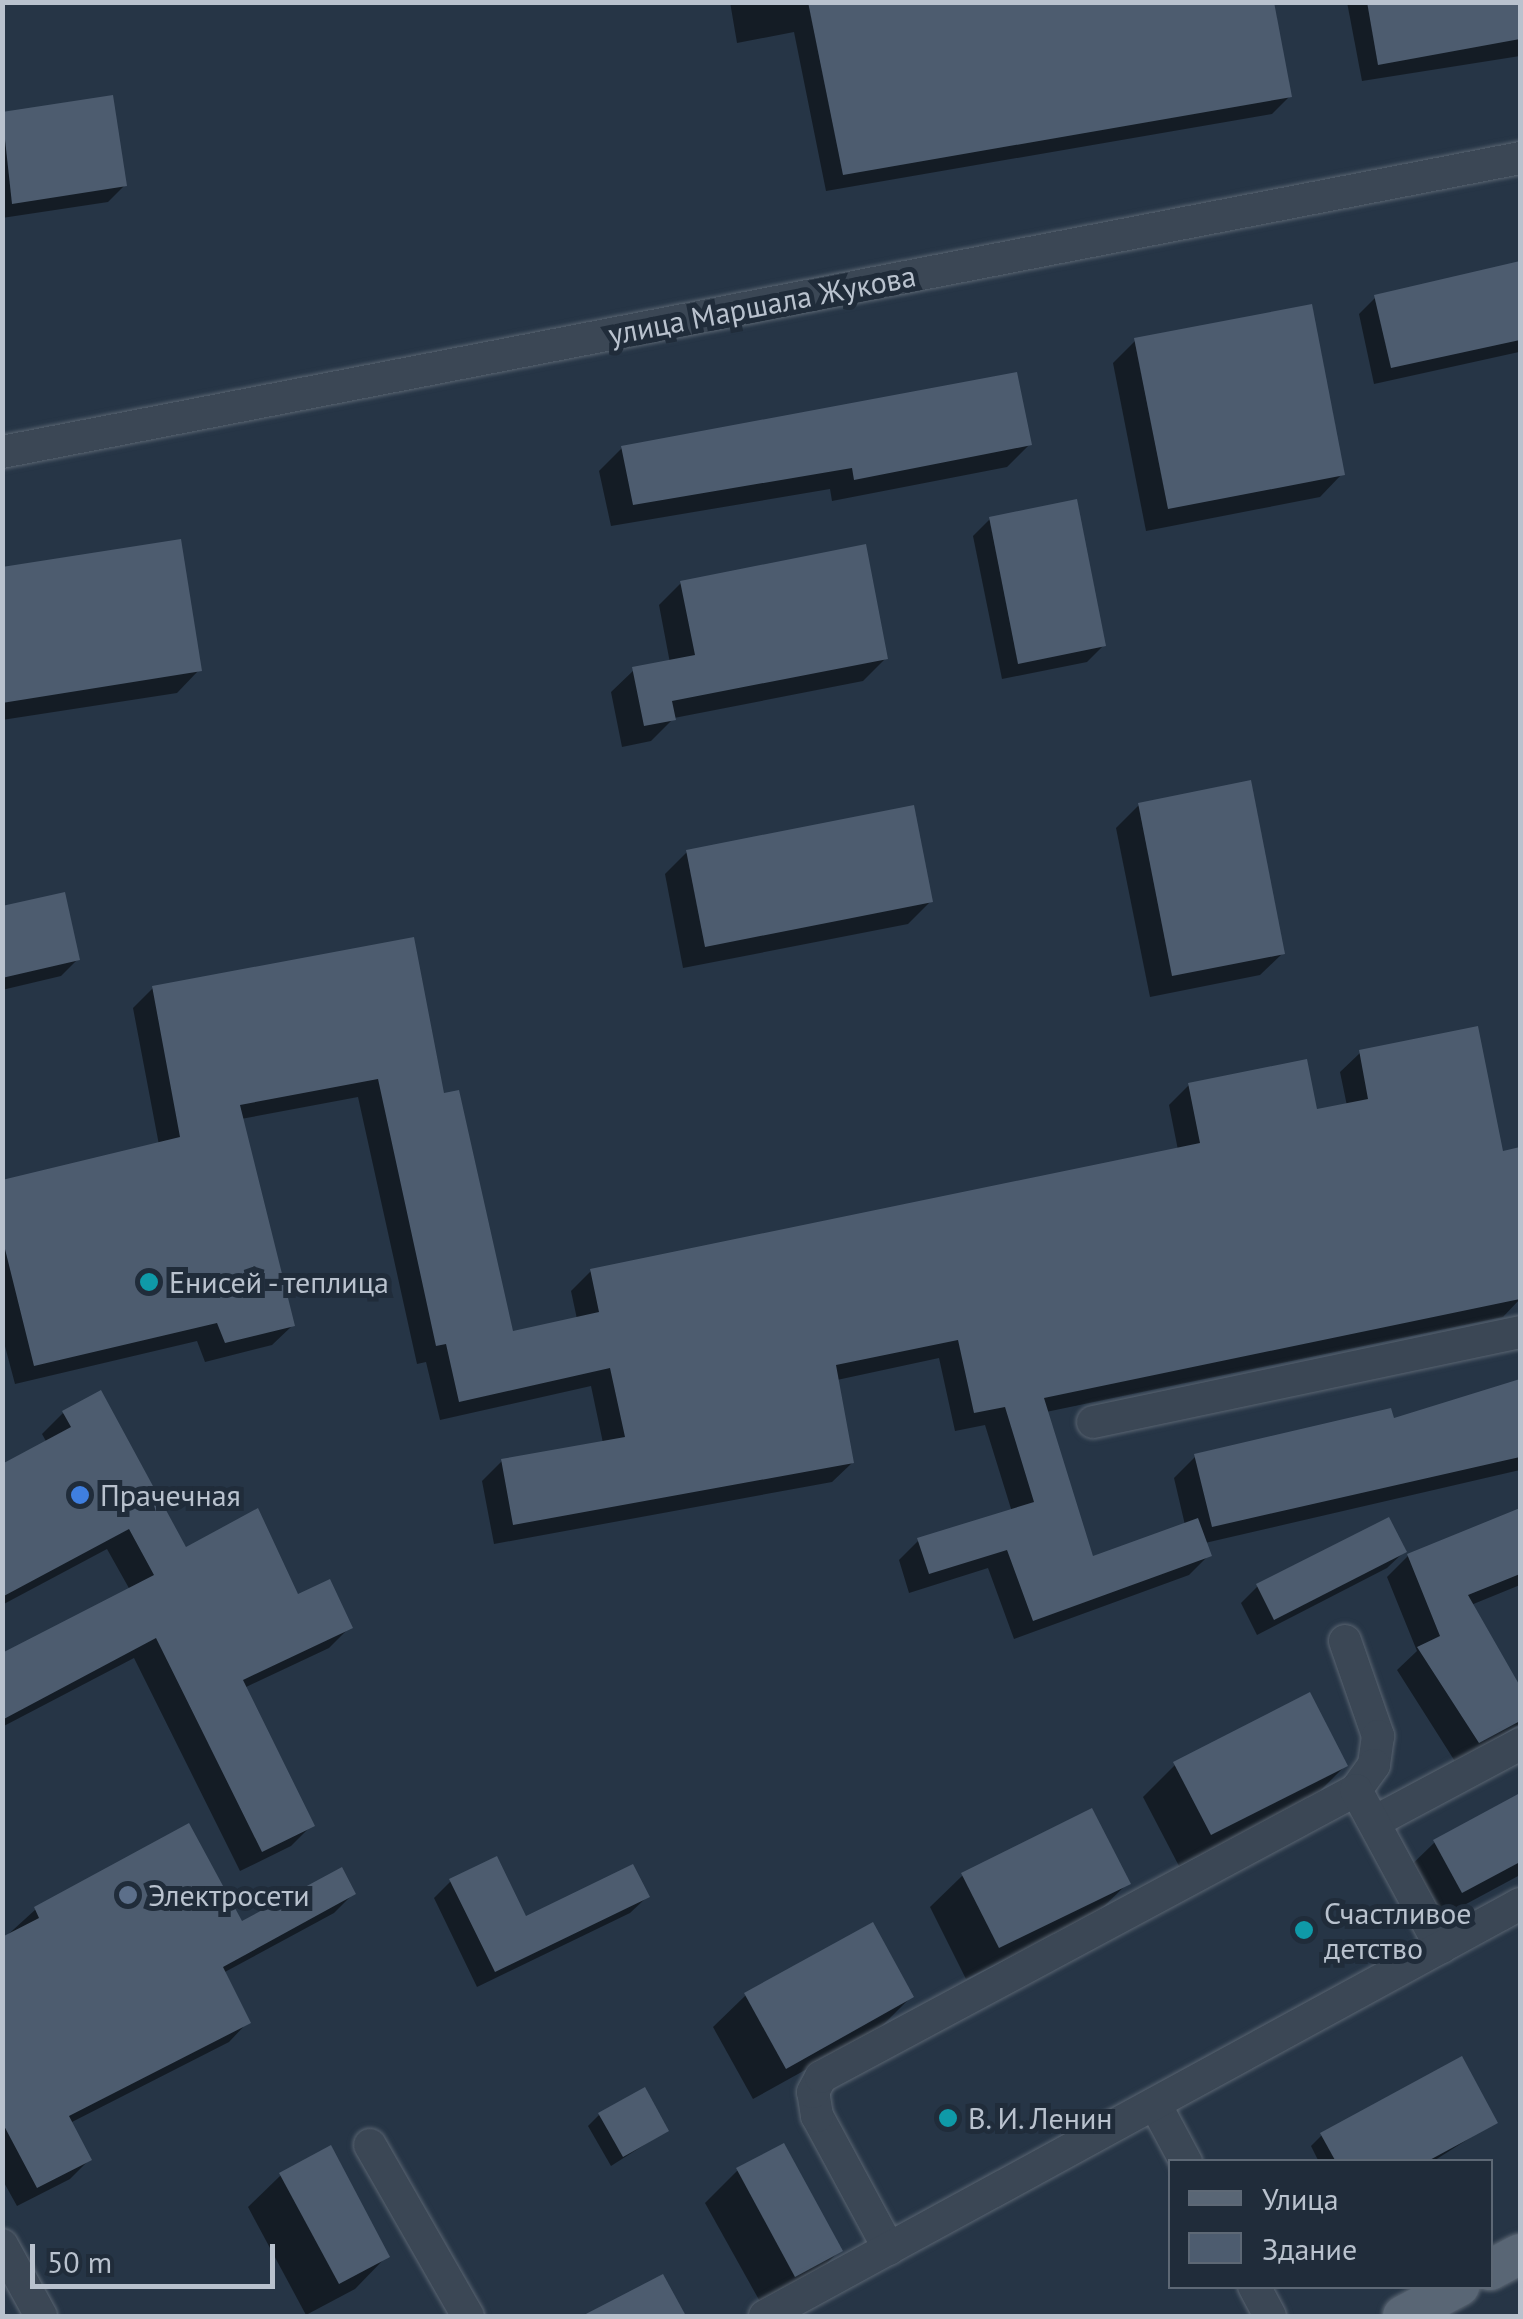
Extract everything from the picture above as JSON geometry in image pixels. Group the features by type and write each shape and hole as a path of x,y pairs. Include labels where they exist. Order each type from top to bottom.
{"main road":[{"path":"1493,2268 1520,2254"},
{"path":"1402,2316 1453,2289"}],"street":[{"name":"улица Маршала Жукова","path":"2,452 1520,158"},
{"path":"1093,1422 1520,1332"},
{"path":"889,2249 817,2116 814,2092 821,2077 1356,1790 1374,1765 1378,1736 1345,1641"},
{"path":"1374,1822 1520,1744"},
{"path":"1356,1790 1441,1947"},
{"path":"765,2316 1520,1904"},
{"path":"1155,2104 1184,2159"},
{"path":"370,2145 468,2316"},
{"path":"2,2245 42,2316"},
{"path":"1256,2289 1270,2316"}],"building":[{"path":"808,2 1274,2 1292,97 843,175"},
{"path":"1367,2 1520,2 1520,39 1378,65"},
{"path":"113,95 127,186 12,204 2,112"},
{"path":"1520,261 1520,340 1391,368 1374,295"},
{"path":"1312,304 1345,475 1168,509 1134,338"},
{"path":"1017,372 1032,445 854,480 852,468 633,505 621,446"},
{"path":"1077,499 1106,646 1018,664 989,517"},
{"path":"181,539 202,671 2,703 2,567"},
{"path":"866,544 888,659 672,701 676,720 644,726 632,667 695,655 680,581"},
{"path":"1251,780 1285,954 1172,976 1138,803"},
{"path":"914,805 933,902 705,947 686,850"},
{"path":"65,892 80,960 2,978 2,906"},
{"path":"414,937 444,1093 459,1090 513,1331 599,1312 590,1269 1200,1143 1188,1083 1307,1059 1317,1109 1368,1099 1359,1050 1478,1026 1503,1151 1520,1147 1520,1299 1044,1398 1093,1556 1198,1518 1212,1556 1033,1621 1007,1550 929,1574 917,1538 1034,1502 1005,1407 974,1413 958,1340 836,1365 854,1463 513,1525 501,1459 625,1437 610,1368 459,1402 446,1344 436,1346 378,1079 240,1105 295,1326 225,1343 217,1323 34,1366 2,1237 2,1180 180,1137 152,986"},
{"path":"1520,1379 1520,1457 1212,1527 1194,1454 1391,1408 1394,1418"},
{"path":"101,1390 186,1547 258,1508 298,1594 330,1579 353,1628 243,1680 315,1826 262,1852 156,1638 2,1720 2,1653 154,1575 129,1529 2,1597 2,1464 71,1427 62,1411"},
{"path":"1520,1508 1520,1574 1468,1595 1520,1686 1520,1721 1479,1743 1417,1647 1440,1636 1407,1554"},
{"path":"1389,1517 1407,1552 1274,1620 1256,1584"},
{"path":"1310,1692 1348,1766 1211,1835 1173,1762"},
{"path":"1520,1793 1520,1862 1462,1893 1433,1840"},
{"path":"1092,1808 1131,1884 999,1948 961,1873"},
{"path":"189,1823 242,1921 342,1867 356,1894 223,1967 251,2023 69,2116 92,2160 37,2188 2,2122 2,1937 39,1918 34,1907"},
{"path":"497,1856 526,1916 633,1864 650,1897 495,1972 449,1879"},
{"path":"873,1922 914,1997 786,2069 744,1993"},
{"path":"1462,2056 1498,2123 1432,2159 1334,2159 1320,2133"},
{"path":"645,2087 669,2131 623,2157 598,2113"},
{"path":"784,2143 843,2251 795,2277 736,2168"},
{"path":"331,2145 390,2257 339,2284 279,2173"},
{"path":"663,2274 686,2316 582,2316"}],"place":[{"name":"Енисей - теплица","path":"149,1282"},
{"name":"Прачечная","path":"80,1495"},
{"name":"Электросети","path":"128,1895"},
{"name":"Счастливое детство","path":"1304,1930"},
{"name":"В. И. Ленин","path":"948,2118"}]}
